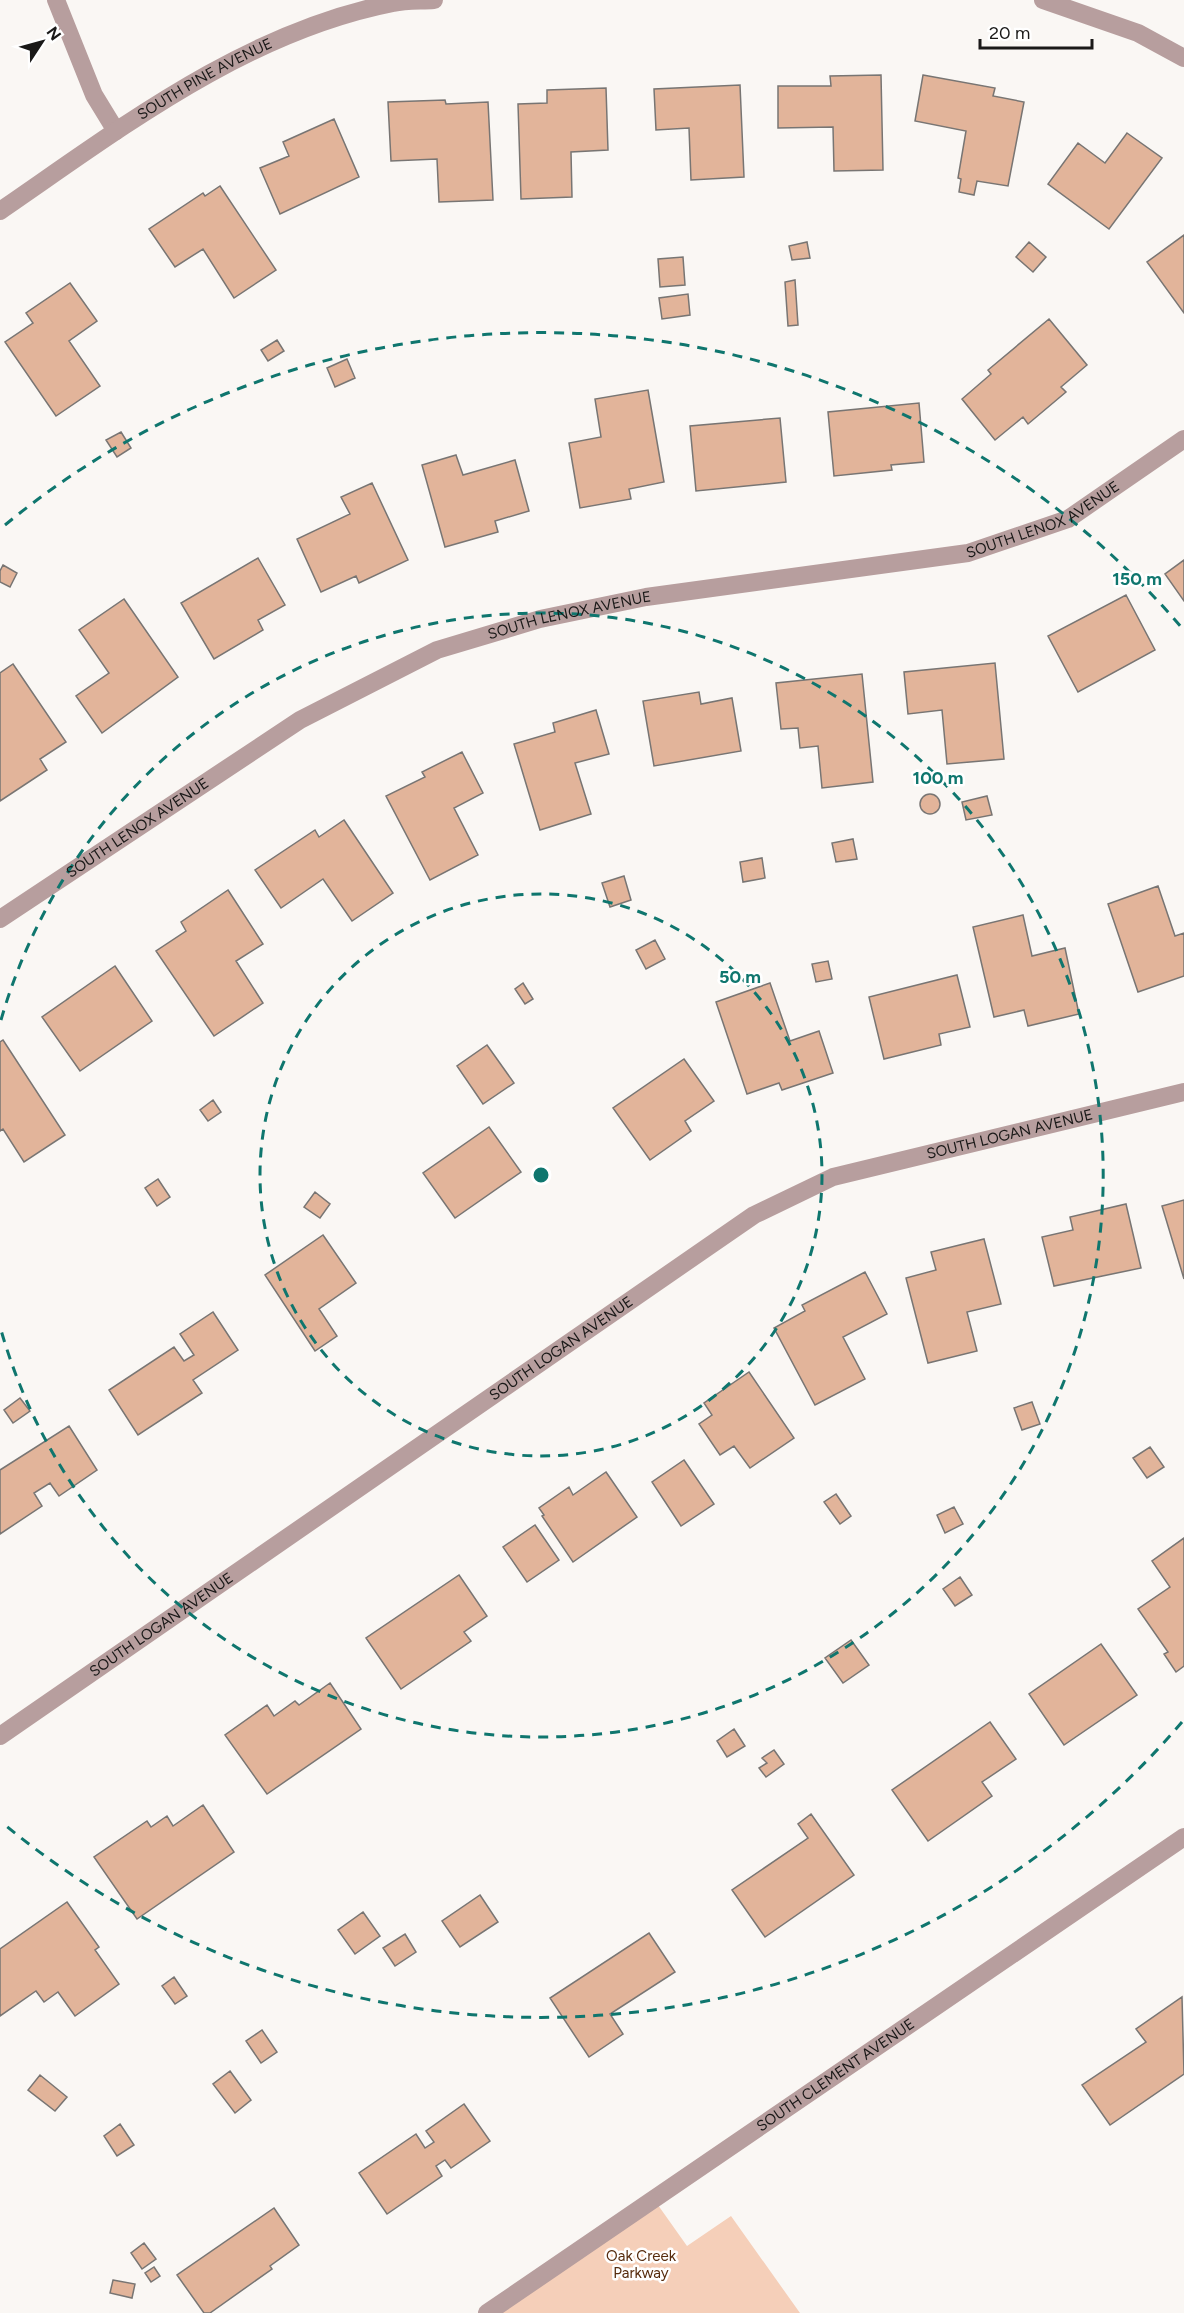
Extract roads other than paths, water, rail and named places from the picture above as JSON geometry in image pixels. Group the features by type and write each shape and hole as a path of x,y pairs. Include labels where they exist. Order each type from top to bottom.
{"street":[{"path":"56,0 94,95 116,131"},
{"name":"SOUTH PINE AVENUE","path":"0,211 116,131 197,80 258,49 322,22 394,3 434,0"},
{"path":"1043,0 1138,33 1184,58"},
{"name":"SOUTH LENOX AVENUE","path":"0,919 300,720 438,650 540,619 646,597 969,553 1068,519 1184,439"},
{"name":"SOUTH LOGAN AVENUE","path":"0,1736 754,1215 833,1177 1184,1092"},
{"name":"SOUTH CLEMENT AVENUE","path":"487,2313 1184,1837"}],"park label":[{"name":"Oak Creek Parkway","path":"641,2264"}]}
